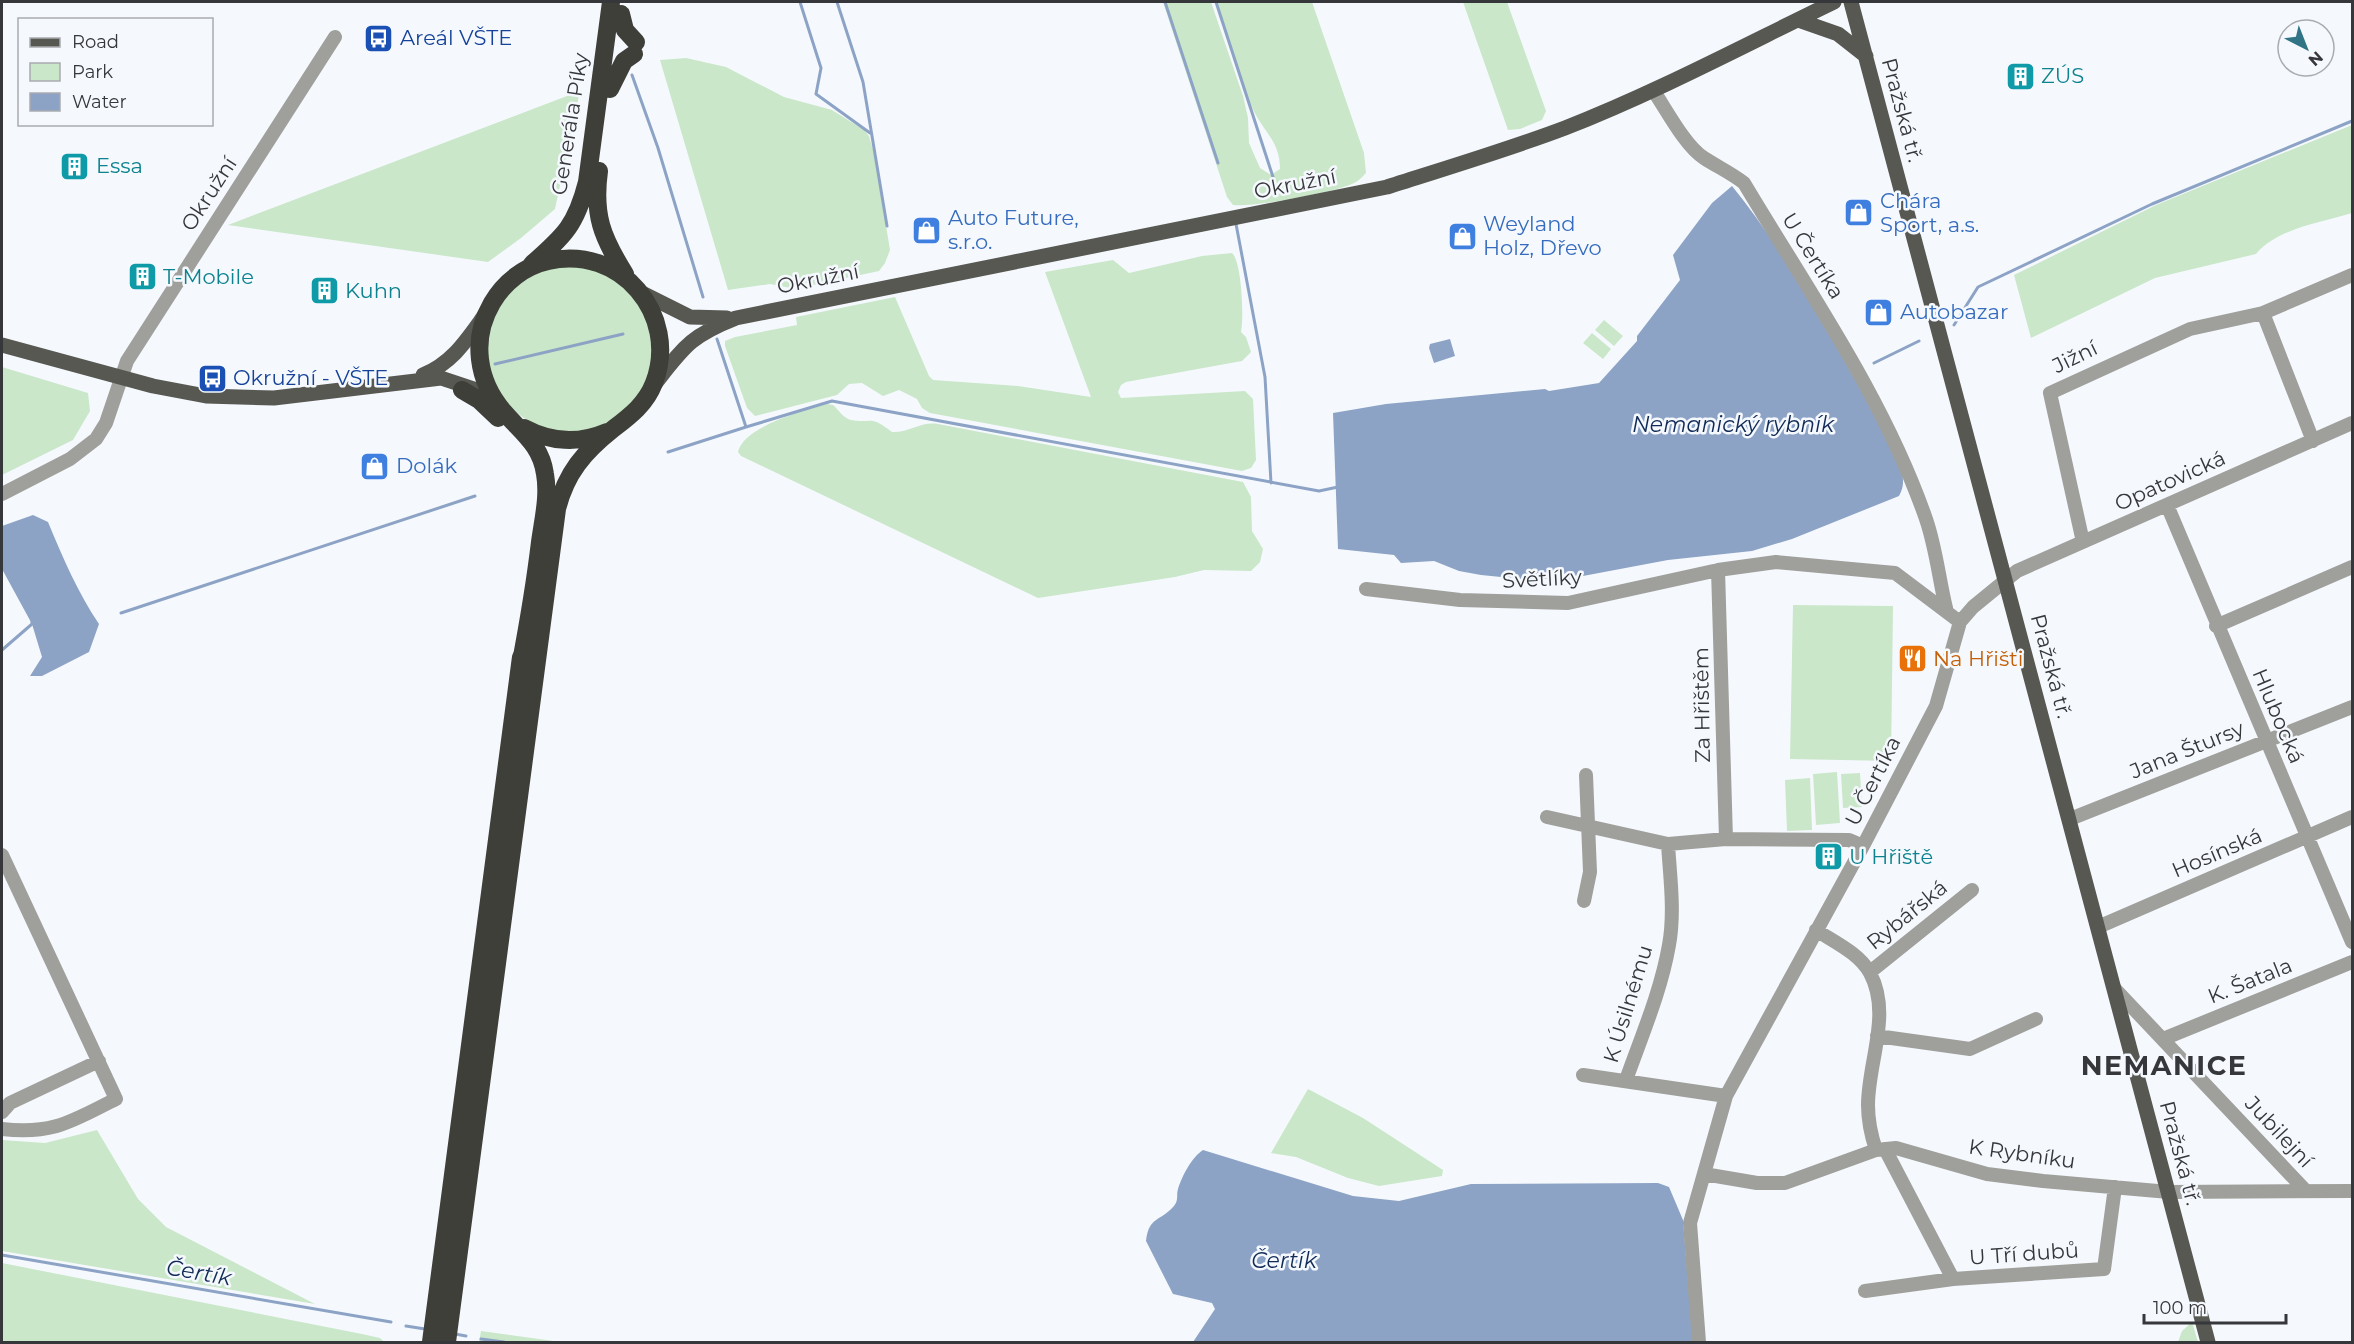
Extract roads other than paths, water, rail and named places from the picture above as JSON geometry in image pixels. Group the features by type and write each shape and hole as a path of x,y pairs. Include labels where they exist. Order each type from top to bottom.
{"highway":[{"path":"610,90 624,61 635,48 625,30 618,6"},
{"name":"Generála Píky","path":"618,6 597,188 597,209 601,231 627,278"},
{"name":"Generála Píky","path":"526,269 565,233 580,206 618,6"},
{"path":"431,1342 445,1298 557,509 567,479 574,468 637,410 654,385 660,362 660,337 654,314 642,293 627,278 609,267 573,258 549,261 526,269 503,287 487,311 480,333 481,372 493,397 538,451 546,488 530,619 520,667"},
{"path":"447,1342 445,1298 520,667 523,612 535,525 536,474 531,457 520,440 479,400 462,390"},
{"path":"518,425 549,438 566,440 582,440 614,429"}],"main road":[{"path":"1810,2 1798,20 1838,34 1866,56"},
{"name":"Okružní","path":"654,385 689,342 699,334 736,318 1387,187 1564,128 1653,90 1834,2"},
{"name":"Pražská tř.","path":"1851,2 2007,580 2208,1342"},
{"name":"Okružní","path":"642,293 690,317 736,318"},
{"path":"414,380 435,370 456,354 487,311"},
{"path":"2,345 177,391 226,397 274,398 376,387 439,384 462,390"},
{"path":"376,387 441,378 455,380 493,397"}],"street":[{"name":"Okružní","path":"2,494 70,459 96,439 106,423 127,361 335,37"},
{"name":"U Čertíka","path":"1653,90 1688,142 1704,158 1729,171 1744,183 1811,291 1867,388 1926,520 1946,608"},
{"name":"Jižní","path":"2083,542 2050,393 2190,329 2263,313 2352,275"},
{"path":"2263,313 2313,441"},
{"name":"Opatovická","path":"1960,622 1973,607 2017,571 2352,423"},
{"name":"Hlubocká","path":"2167,505 2216,626 2352,942"},
{"path":"1718,570 1776,562 1895,573 1946,608 1960,622"},
{"path":"2216,626 2352,567"},
{"name":"Světlíky","path":"1366,589 1460,600 1530,604 1568,603 1718,570"},
{"name":"Za Hřištěm","path":"1718,570 1726,839"},
{"name":"U Čertíka","path":"1699,1342 1690,1222 1726,1096 1863,846 1936,706 1960,622"},
{"name":"Jana Štursy","path":"2070,819 2352,707"},
{"path":"1584,902 1590,872 1586,775"},
{"name":"Hosínská","path":"2098,927 2352,817"},
{"path":"1547,818 1668,844 1726,839 1849,840 1863,846"},
{"name":"K Úsilnému","path":"1626,1080 1659,989 1669,943 1671,903 1668,844"},
{"path":"2,855 116,1099 63,1126 42,1131 2,1129"},
{"name":"Rybářská","path":"1870,972 1972,890"},
{"name":"Rybářská","path":"1816,930 1851,952 1870,972 1878,999 1877,1036 1868,1103 1870,1130 1953,1279"},
{"name":"K. Šatala","path":"2163,1039 2352,962"},
{"name":"Jubilejní","path":"2115,989 2306,1191 2352,1191"},
{"path":"1877,1036 1970,1049 2036,1019"},
{"path":"2,1112 10,1103 99,1061"},
{"path":"1582,1075 1626,1080 1662,1089 1726,1096"},
{"name":"K Rybníku","path":"1704,1174 1757,1183 1785,1183 1881,1149 1908,1151 1987,1174 2115,1187 2169,1192 2306,1191"},
{"name":"U Tří dubů","path":"1865,1291 1953,1279 2104,1269 2115,1187"}],"water":[{"name":"Nemanický rybník","path":"1732,186 1766,231 1796,278 1880,422 1892,445 1902,474 1903,486 1899,496 1792,539 1752,551 1668,560 1567,579 1521,579 1481,575 1459,571 1434,561 1401,563 1394,555 1338,549 1333,413 1386,404 1545,389 1549,391 1599,383 1637,341 1637,336 1680,280 1673,255 1712,203"},
{"path":"1450,339 1455,356 1434,363 1429,348 1430,344"},
{"path":"33,515 48,522 78,588 99,624 89,652 42,676 30,676 42,657 32,624 2,569 2,526"},
{"name":"Čertík","path":"1203,1150 1353,1196 1399,1201 1471,1184 1658,1183 1669,1187 1683,1220 1693,1342 1193,1342 1215,1309 1212,1303 1173,1294 1146,1241 1152,1223 1176,1204 1178,1189 1185,1173 1191,1162"}],"waterway":[{"path":"800,2 821,68 816,94 870,133"},
{"path":"837,2 863,82 887,226"},
{"path":"1165,2 1218,163"},
{"path":"1216,2 1273,177"},
{"path":"632,75 658,148 703,297"},
{"path":"1954,325 1978,287 2152,204 2352,121"},
{"path":"1236,224 1265,377 1271,483"},
{"path":"495,364 623,334"},
{"path":"717,339 746,427 832,401 1319,491 1338,487"},
{"path":"1874,363 1919,341"},
{"path":"668,452 746,427"},
{"path":"121,613 475,496"},
{"path":"2,650 32,624 32,621"},
{"name":"Čertík","path":"2,1255 391,1322"},
{"name":"Čertík","path":"406,1326 425,1329"},
{"name":"Čertík","path":"455,1334 466,1336"},
{"name":"Čertík","path":"481,1339 504,1342"}],"place":[{"name":"Areál VŠTE","path":"379,38"},
{"name":"ZÚS","path":"2020,76"},
{"name":"Essa","path":"75,166"},
{"name":"Chára Sport, a.s.","path":"1859,213"},
{"name":"Auto Future, s.r.o.","path":"927,230"},
{"name":"Weyland Holz, Dřevo","path":"1462,236"},
{"name":"T-Mobile","path":"142,277"},
{"name":"Kuhn","path":"324,291"},
{"name":"Autobazar","path":"1879,312"},
{"name":"Okružní - VŠTE","path":"212,378"},
{"name":"Dolák","path":"375,466"},
{"name":"Na Hřišti","path":"1912,659"},
{"name":"U Hřiště","path":"1828,857"}],"district":[{"name":"NEMANICE","path":"2164,1066"}]}
